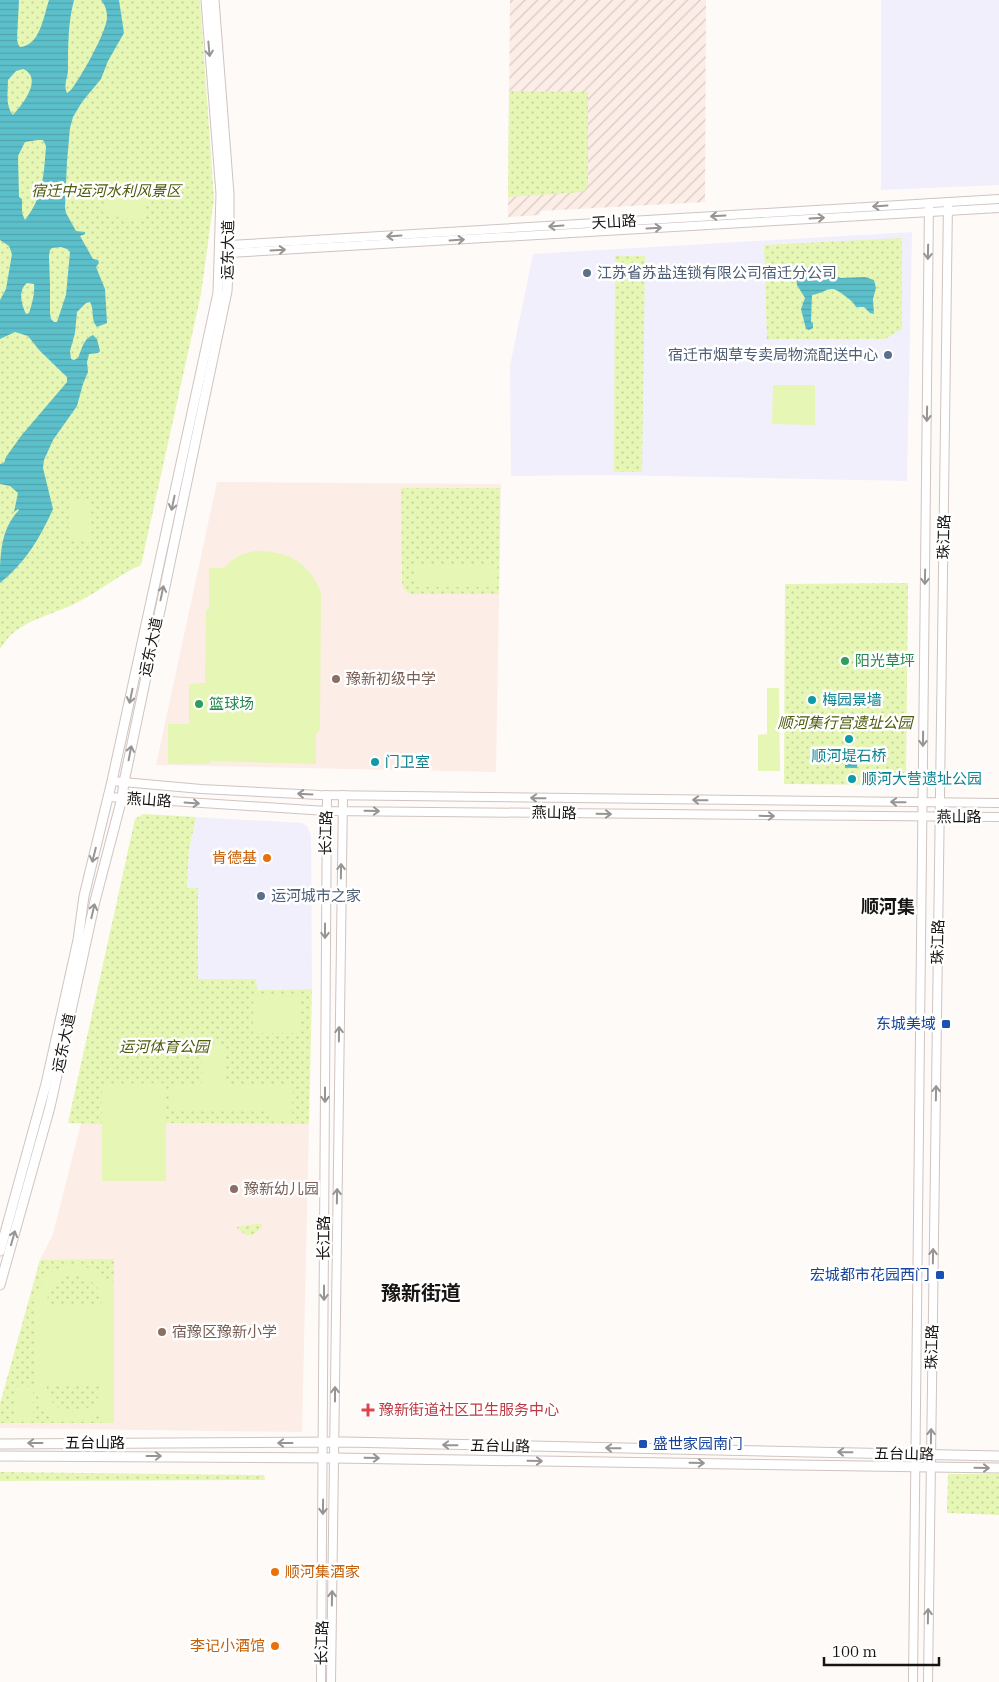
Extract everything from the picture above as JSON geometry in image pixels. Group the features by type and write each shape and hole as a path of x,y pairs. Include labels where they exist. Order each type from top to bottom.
{"main road":[{"name":"运东大道","path":"0,1251 46,1084 78,940 84,896 112,781 218,293 221,194 206,0"},
{"name":"运东大道","path":"0,1285 50,1107 95,901 122,798 227,291 229,194 214,0"},
{"name":"五台山路","path":"0,1444 334,1442 999,1456"},
{"name":"五台山路","path":"0,1456 334,1458 999,1468"}],"street":[{"name":"天山路","path":"229,249 999,199"},
{"name":"珠江路","path":"928,1682 948,202"},
{"name":"珠江路","path":"912,1682 929,203"},
{"name":"天山路","path":"229,249 999,208"},
{"name":"燕山路","path":"112,781 205,789 327,795 999,803"},
{"name":"长江路","path":"321,1682 327,795"},
{"name":"长江路","path":"331,1682 343,795"},
{"name":"燕山路","path":"108,797 326,811 999,817"}],"shaded area":[{"path":"510,0 706,0 705,202 540,211 540,215 508,217"},
{"path":"881,0 999,0 999,185 881,190"},
{"path":"912,232 907,481 611,475 511,476 510,366 533,254"},
{"name":"豫新初级中学","path":"217,482 501,484 496,772 156,765"},
{"name":"运河城市之家","path":"196,817 302,823 307,826 311,836 312,989 256,990 256,979 198,979 198,889 187,888 189,850"},
{"name":"宿豫区豫新小学","path":"81,1123 102,1124 103,1181 166,1123 309,1124 302,1432 0,1428 0,1404 40,1260 53,1234"}],"green space":[{"name":"宿迁中运河水利风景区","path":"0,0 200,0 214,199 201,294 141,565 78,602 23,626 9,637 0,649"},
{"path":"509,91 588,92 588,184 583,192 508,197"},
{"path":"108,179 149,185 144,221 103,215"},
{"path":"902,238 902,329 885,339 767,339 764,245"},
{"path":"615,256 645,256 642,472 614,472"},
{"path":"773,385 815,385 815,425 772,424"},
{"path":"401,488 500,488 499,594 411,594 404,588 402,582"},
{"path":"69,499 89,499 89,540 69,540"},
{"path":"256,551 278,553 296,560 310,573 321,592 320,730 316,734 316,764 210,761 209,764 168,764 168,724 189,724 189,684 205,683 206,610 209,609 209,568 225,568 239,556"},
{"path":"497,565 497,587 415,587 415,566"},
{"name":"顺河集行宫遗址公园","path":"908,583 906,779 898,785 784,784 785,584"},
{"path":"767,688 779,688 780,771 758,771 758,735 767,734"},
{"name":"运河体育公园","path":"143,814 196,817 189,850 187,888 198,888 198,979 256,979 257,990 312,989 309,1124 166,1123 166,1181 102,1181 102,1124 68,1123 135,819"},
{"path":"253,994 299,995 299,1033 253,1033"},
{"path":"202,1044 225,1044 225,1084 293,1084 292,1119 270,1119 270,1111 169,1110 169,1084 202,1084"},
{"path":"165,1083 166,1181 102,1181 102,1084"},
{"path":"262,1224 262,1227 253,1235 246,1235 237,1228 237,1227"},
{"path":"114,1259 114,1423 0,1423 0,1404 40,1260"},
{"path":"73,1265 88,1268 96,1272 107,1282 114,1282 114,1423 102,1423 102,1412 86,1421 68,1422 54,1418 41,1403 36,1393 35,1300 37,1292 47,1275 65,1266","holes":["70,1275 88,1279 93,1283 100,1292 102,1304 47,1304 50,1289 53,1285 60,1279","47,1384 102,1384 98,1397 91,1405 82,1410 72,1412 62,1410 54,1404 49,1396"]},
{"path":"15,1387 33,1387 33,1420 15,1420"},
{"path":"0,1472 264,1475 265,1480 0,1481"},
{"path":"948,1474 999,1474 999,1515 947,1513"}],"water":[{"path":"0,0 19,0 17,39 20,47 27,45 37,36 49,0 74,0 65,87 67,93 81,75 106,25 107,15 101,0 119,0 124,33 108,61 101,79 82,102 73,117 70,128 65,207 66,213 76,231 85,232 85,234 80,236 93,259 98,260 99,263 96,267 105,289 107,323 97,327 90,302 86,303 77,312 75,333 70,351 71,359 78,358 85,342 93,335 97,339 100,351 89,354 87,362 88,372 77,406 53,440 44,460 43,468 53,509 31,549 17,567 0,583 2,544 8,526 19,510 14,512 18,493 10,486 0,484 0,464 4,463 6,457 21,436 67,382 67,377 40,351 28,336 15,332 0,339 0,300 6,289 12,254 9,246 0,240","holes":["23,69 29,73 32,79 26,98 13,115 10,111 7,94 8,80 16,71","43,140 46,146 42,185 36,203 25,220 22,213 22,199 19,197 18,156 25,142","61,247 70,252 66,295 57,322 51,319 50,313 49,256 52,248","27,283 34,284 32,303 29,313 26,314 21,297 24,286"]},
{"path":"827,273 841,278 865,277 874,280 876,288 873,299 874,314 864,307 856,307 851,300 840,292 829,289 812,295 811,322 813,323 813,328 806,329 801,309 805,298 797,285 796,277 798,275 811,277"},
{"path":"845,753 857,753 857,768 845,768"}],"place":[{"name":"江苏省苏盐连锁有限公司宿迁分公司","path":"587,273"},
{"name":"宿迁市烟草专卖局物流配送中心","path":"888,355"},
{"name":"阳光草坪","path":"845,661"},
{"name":"豫新初级中学","path":"336,679"},
{"name":"梅园景墙","path":"812,700"},
{"name":"篮球场","path":"199,704"},
{"name":"顺河堤石桥","path":"849,739"},
{"name":"门卫室","path":"375,762"},
{"name":"顺河大营遗址公园","path":"852,779"},
{"name":"肯德基","path":"267,858"},
{"name":"运河城市之家","path":"261,896"},
{"name":"东城美域","path":"946,1024"},
{"name":"豫新幼儿园","path":"234,1189"},
{"name":"宏城都市花园西门","path":"940,1275"},
{"name":"宿豫区豫新小学","path":"162,1332"},
{"name":"豫新街道社区卫生服务中心","path":"368,1410"},
{"name":"盛世家园南门","path":"643,1444"},
{"name":"顺河集酒家","path":"275,1572"},
{"name":"李记小酒馆","path":"275,1646"}],"district":[{"name":"顺河集","path":"888,907"},
{"name":"豫新街道","path":"421,1293"}]}
